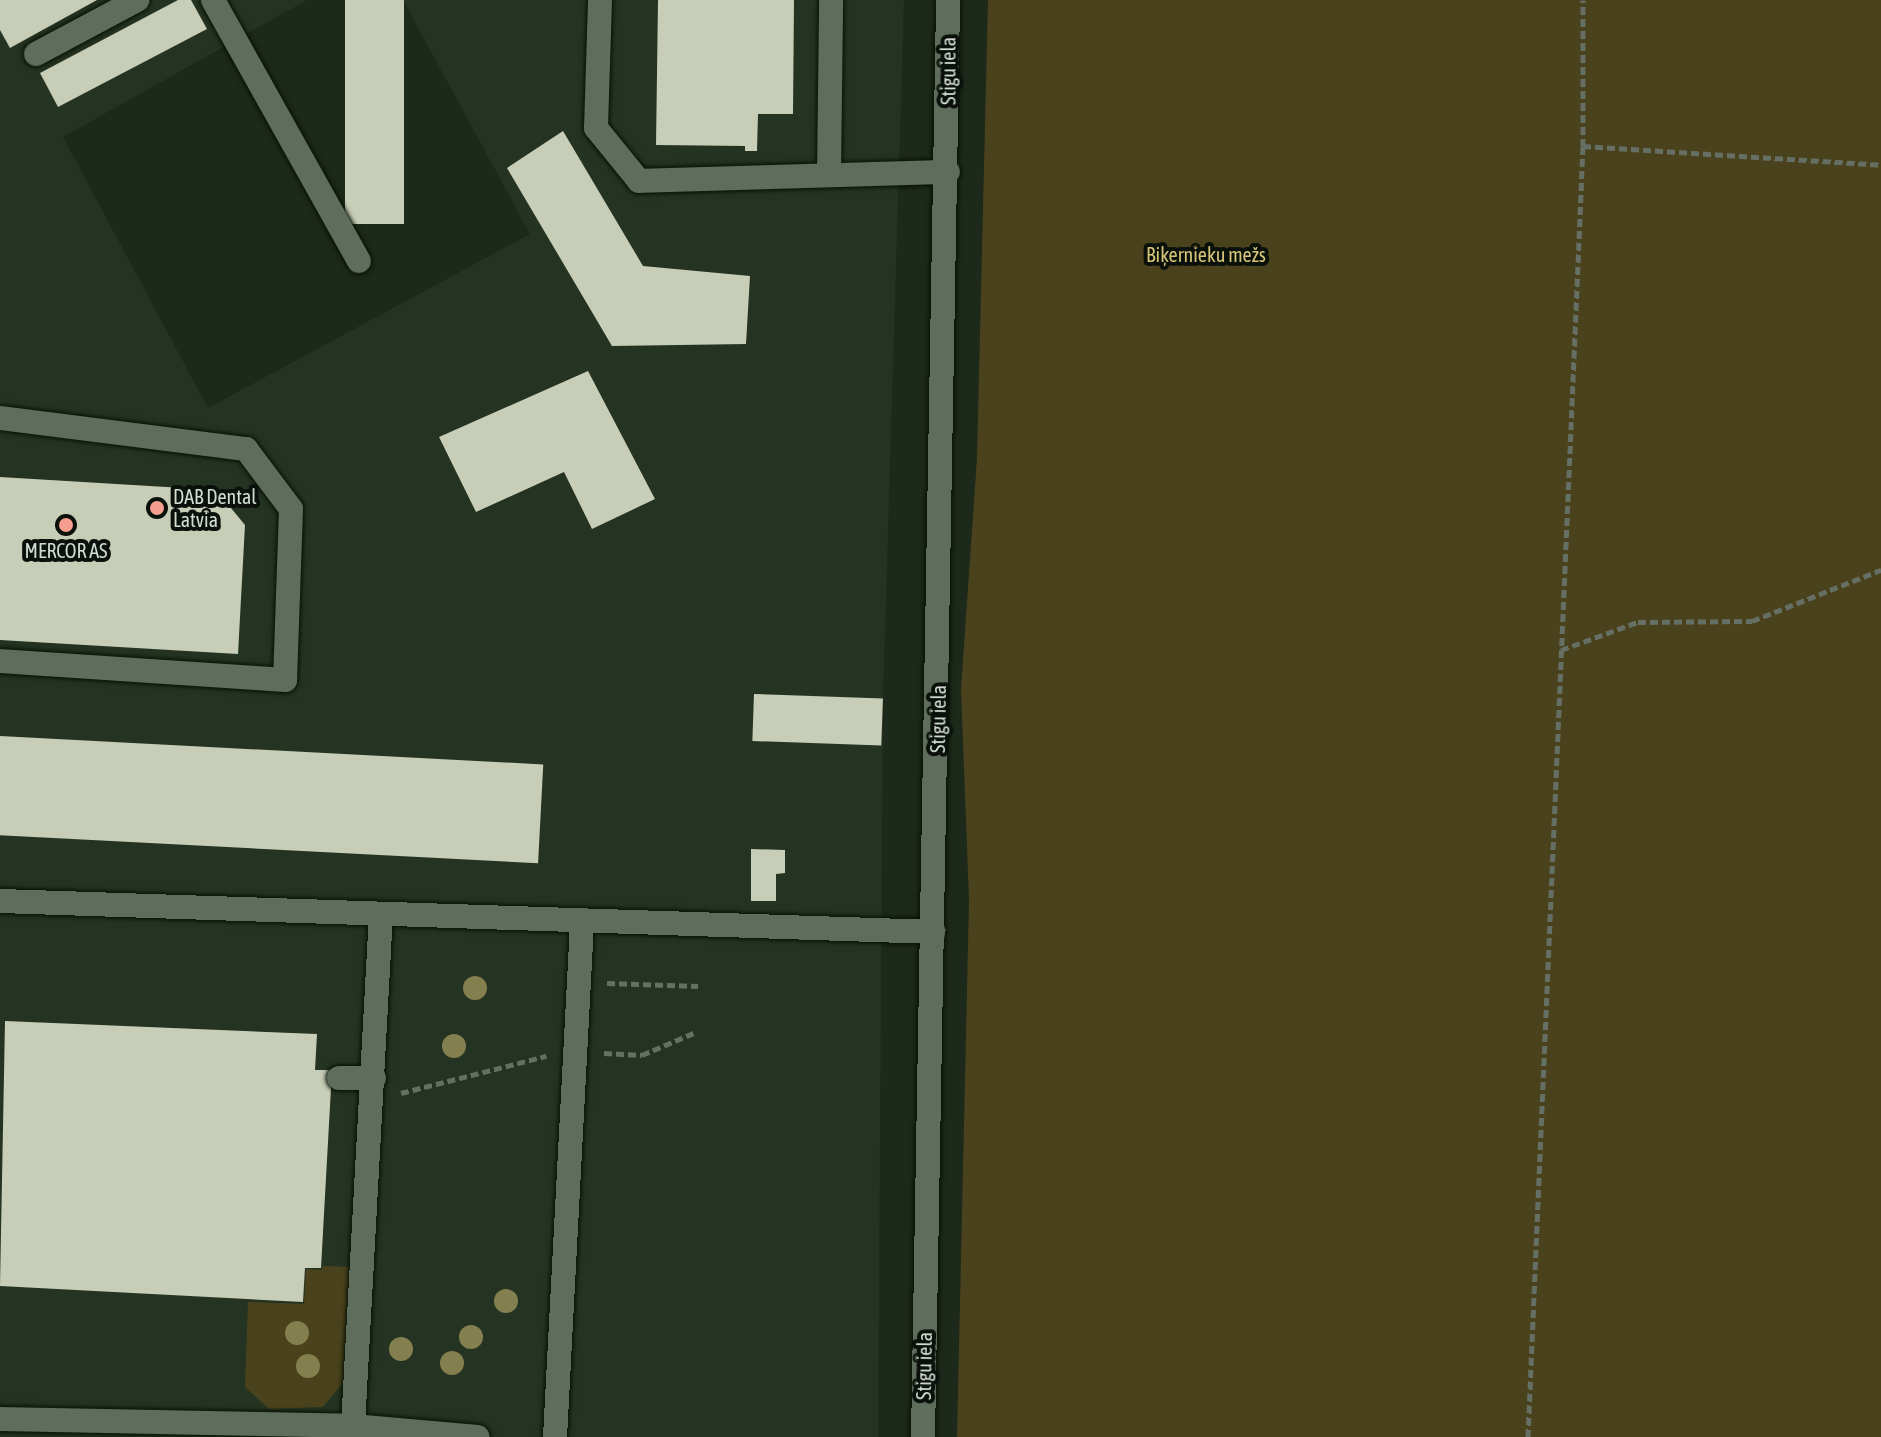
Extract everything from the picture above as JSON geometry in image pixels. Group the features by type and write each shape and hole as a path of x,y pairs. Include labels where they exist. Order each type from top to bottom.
{"street":[{"path":"36,54 137,0"},
{"path":"213,0 359,261"},
{"path":"829,175 831,0"},
{"name":"Stigu iela","path":"923,1437 948,172 948,0"},
{"path":"600,1 596,128 639,181 948,172"},
{"path":"0,418 246,449 291,509 285,680 0,661"},
{"path":"0,901 582,924 933,932"},
{"path":"353,1426 374,1090 381,914"},
{"path":"555,1437 582,924"},
{"path":"339,1078 374,1090"},
{"path":"0,1419 353,1426 478,1437"}],"path":[{"path":"1528,1437 1583,146 1583,0"},
{"path":"1583,146 1881,165"},
{"path":"1561,650 1638,622 1752,621 1881,570"},
{"path":"579,982 698,986"},
{"path":"374,1090 531,1057 576,1053 642,1055 696,1032"}],"shaded area":[{"path":"0,0 307,0 63,137 208,408 530,234 403,0 904,0 883,698 878,1437 0,1437"}],"green space":[{"name":"Biķernieku mežs","path":"988,0 1881,0 1881,1437 957,1437 969,900 961,689 977,458"},
{"path":"322,1266 350,1267 344,1382 323,1407 269,1409 245,1387 248,1302 304,1304 306,1269 322,1270"}],"building":[{"path":"0,0 97,0 10,48 0,30"},
{"path":"178,0 191,0 207,29 58,107 40,73"},
{"path":"345,0 404,0 404,224 345,224"},
{"path":"658,0 794,0 793,114 758,114 757,151 745,151 745,146 656,145"},
{"path":"563,131 643,266 750,276 746,344 612,346 507,168"},
{"path":"588,371 655,499 592,529 564,472 476,512 439,437"},
{"path":"0,477 216,490 245,525 238,654 0,640"},
{"path":"754,694 883,699 881,745 752,741"},
{"path":"0,736 543,764 538,863 0,835"},
{"path":"751,849 785,850 785,873 776,874 776,901 751,901"},
{"path":"5,1021 317,1034 315,1070 332,1070 321,1268 305,1268 303,1302 0,1286"}],"place":[{"name":"DAB Dental Latvia","path":"157,508"},
{"name":"MERCOR AS","path":"66,525"}]}
